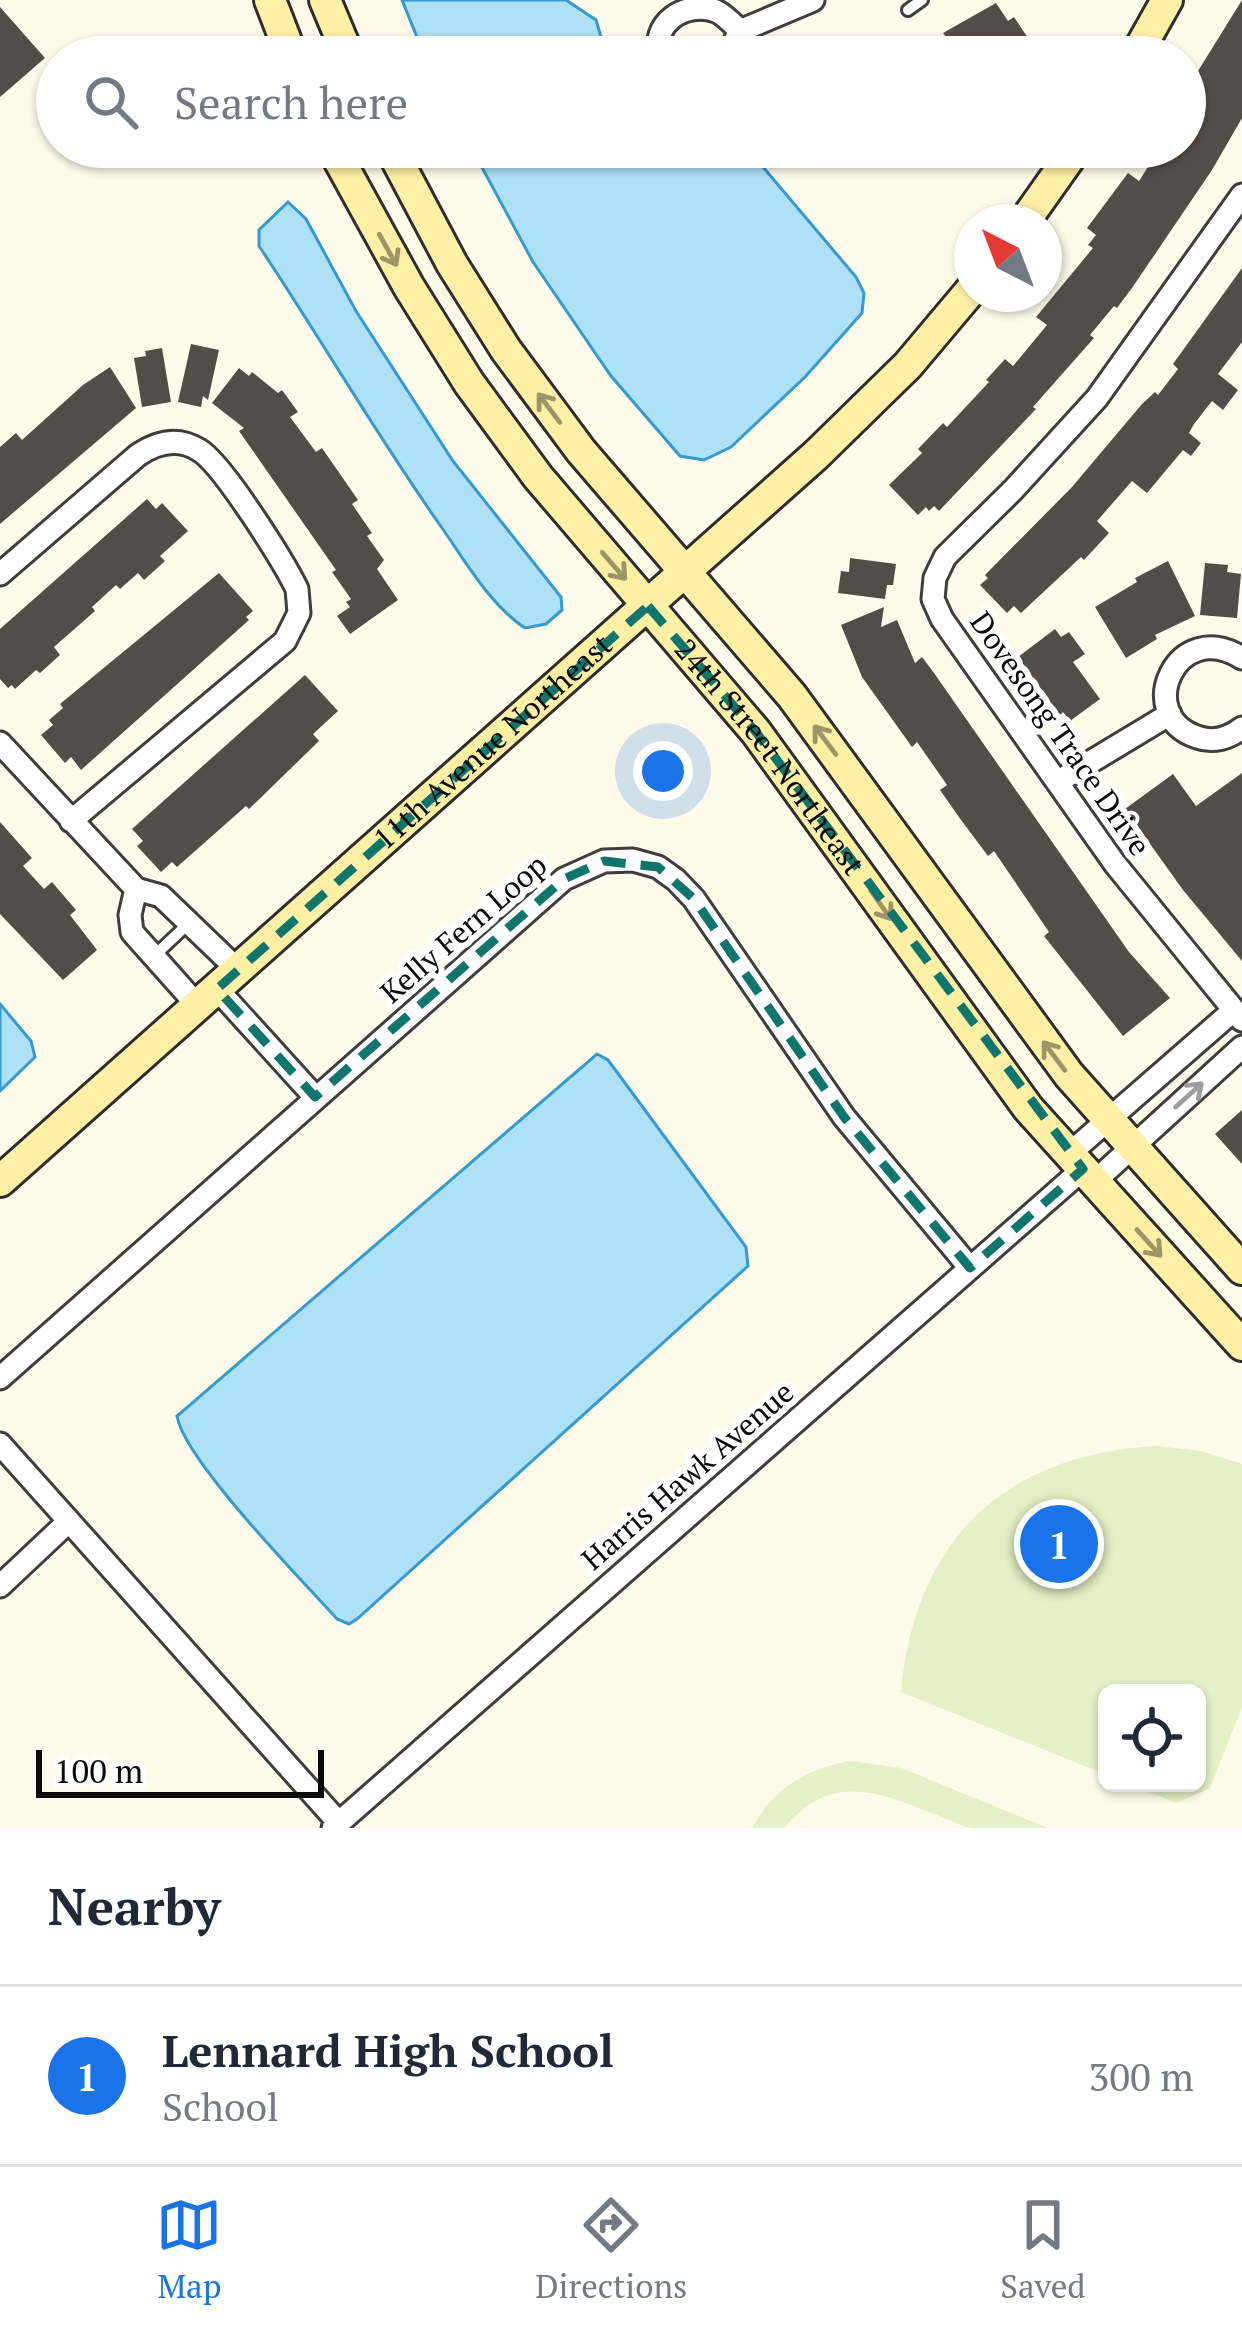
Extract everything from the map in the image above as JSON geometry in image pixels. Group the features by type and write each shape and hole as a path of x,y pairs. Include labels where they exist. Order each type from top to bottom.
{"street":[{"path":"270,0 284,36"},
{"path":"325,0 340,36"},
{"path":"738,36 813,0"},
{"path":"1147,36 1168,0"},
{"path":"660,36 664,23 678,10 697,6 718,11 740,31"},
{"name":"24th Street Northeast","path":"344,168 469,383 538,477 756,732 1028,1108 1242,1345"},
{"name":"24th Street Northeast","path":"401,168 452,265 506,350 581,451 792,696 976,953 1108,1120 1242,1269"},
{"path":"1037,204 1062,168"},
{"name":"Dovesong Trace Drive","path":"1238,1015 1114,864 942,619 933,599 944,557 1097,398 1242,195"},
{"name":"11th Avenue Northeast","path":"0,1181 648,606 908,365 954,311"},
{"path":"0,574 138,455 175,441 209,457 297,589 299,614 285,640 71,821"},
{"path":"1242,658 1212,647 1183,658 1167,683 1170,714 1178,726 1205,740 1220,739 1242,728"},
{"path":"1059,781 1170,714"},
{"path":"0,743 136,889 161,896 189,923 218,988 315,1097"},
{"name":"Kelly Fern Loop","path":"0,1378 564,879 604,860 633,860 658,867 694,899 844,1117 970,1268"},
{"path":"136,889 132,932 154,956 218,988"},
{"path":"1082,1168 1108,1120 1238,1015"},
{"path":"1082,1168 1131,1147 1242,1047"},
{"name":"Harris Hawk Avenue","path":"336,1826 1082,1168"},
{"path":"0,1444 336,1826"},
{"path":"0,1586 69,1521"}],"lane":[{"path":"908,10 922,0"},
{"path":"154,956 189,923"}],"highlighted area":[{"path":"648,606 756,732 1083,1169 970,1268 844,1117 694,899 658,867 604,861 564,879 315,1097 217,989"}],"green space":[{"path":"1156,1446 1201,1451 1242,1464 1242,1707 1206,1790 1206,1684 1098,1684 1098,1771 901,1692 910,1638 925,1590 948,1549 977,1515 1012,1487 1054,1467 1102,1453"},
{"path":"851,1761 901,1768 1048,1828 972,1828 895,1799 856,1792 820,1799 784,1828 752,1828 770,1802 793,1783"},
{"path":"1149,1792 1201,1792 1176,1803"}],"water":[{"path":"402,0 566,0 596,20 601,36 417,36"},
{"path":"482,168 764,168 856,277 864,293 862,313 805,377 731,447 704,460 680,456 611,376 533,262"},
{"path":"288,202 306,219 356,311 453,461 561,597 562,610 546,624 525,628 479,582 259,246 259,230"},
{"path":"0,1004 31,1041 35,1057 0,1091"},
{"path":"597,1054 608,1060 746,1247 748,1266 357,1619 349,1624 337,1619 221,1489 184,1436 177,1416"}],"building":[{"path":"1242,0 1242,118 1212,170 1132,288 1090,335 1094,338 1033,407 1036,409 939,511 926,507 918,515 889,485 922,453 918,449 943,423 947,427 989,382 986,380 1005,359 1013,366 1047,325 1036,317 1040,312 1062,312 1062,286 1093,248 1088,245 1096,235 1087,228 1128,173 1139,181 1147,168 1206,168 1206,58"},
{"path":"996,3 1008,21 1014,17 1027,36 945,36 943,33"},
{"path":"0,7 36,48 36,66 0,97"},
{"path":"1242,268 1242,342 1218,374 1238,390 1223,410 1212,401 1194,424 1189,433 1201,443 1191,456 1183,450 1147,493 1132,481 1097,521 1109,533 1084,560 1081,557 1021,613 1014,606 1007,613 980,585 988,578 985,575 1072,487 1142,404 1155,392 1158,395 1178,369 1173,364"},
{"path":"191,344 219,350 208,400 203,396 201,407 178,402"},
{"path":"162,348 171,402 142,407 134,358"},
{"path":"110,367 136,408 0,524 0,447 16,433 22,440"},
{"path":"239,368 249,376 252,372 278,393 282,390 298,412 290,417 316,452 322,448 358,500 352,504 384,560 377,569 398,600 350,634 337,616 350,607 346,602 351,599 332,572 336,570 239,431 244,428 212,403"},
{"path":"147,499 156,509 162,503 188,531 160,556 165,561 144,580 138,573 92,607 95,611 54,647 60,655 40,673 36,670 15,689 8,688 0,679 0,629"},
{"path":"850,558 896,564 885,599 838,593 841,571 849,572"},
{"path":"1168,561 1195,616 1155,635 1157,639 1126,658 1095,607"},
{"path":"1205,563 1228,565 1227,572 1241,574 1237,618 1200,615"},
{"path":"219,573 253,611 246,617 249,620 81,770 71,757 65,763 41,735 53,725 49,720 63,708 60,704"},
{"path":"884,607 881,627 897,620 915,663 922,657 1129,952 1170,998 1123,1036 1044,936 1049,932 994,851 988,856 961,820 940,790 947,785 917,742 912,747 862,677 841,625"},
{"path":"1055,629 1061,637 1069,632 1085,654 1073,662 1100,699 1070,721 1063,712 1060,715 1018,657"},
{"path":"305,675 338,711 313,734 319,741 249,809 246,806 177,867 172,862 161,872 137,846 143,841 132,829"},
{"path":"1242,773 1242,961 1125,809 1173,774 1196,806"},
{"path":"0,822 32,858 23,866 44,889 52,882 76,910 70,915 97,950 63,980 0,914"},
{"path":"1242,1110 1242,1164 1215,1134"}],"place":[{"name":"Lennard High School","path":"1059,1544"}]}
